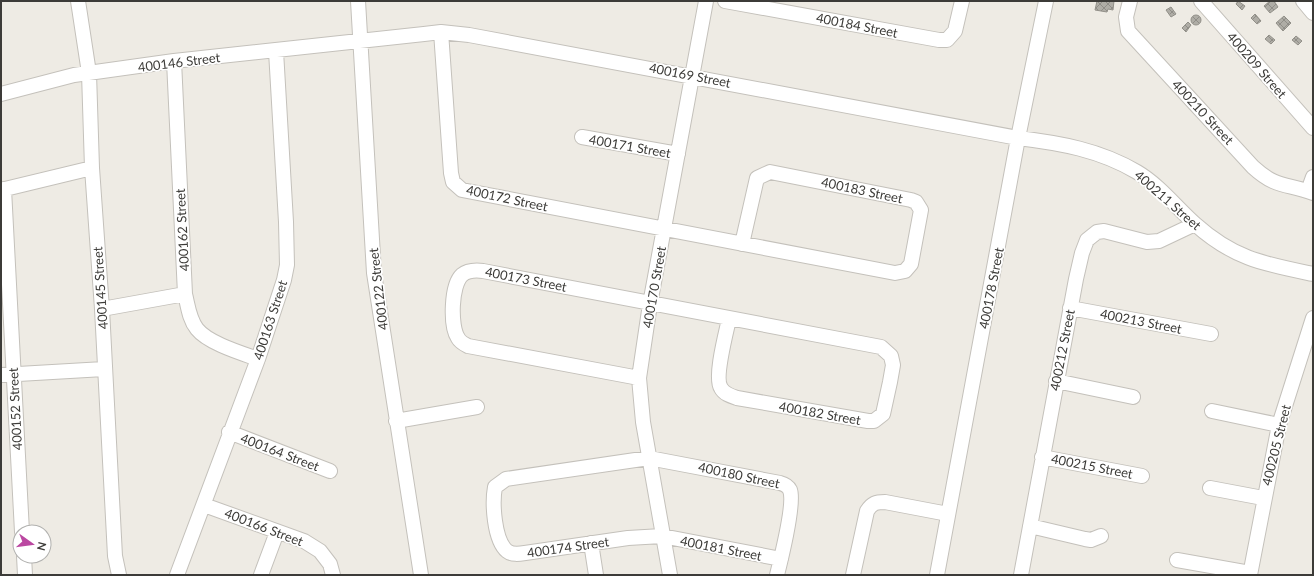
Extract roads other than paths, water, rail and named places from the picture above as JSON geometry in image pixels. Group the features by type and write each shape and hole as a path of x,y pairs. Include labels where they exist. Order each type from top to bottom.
{"street":[{"name":"400145 Street","path":"78,1 89,73 92,168 102,309 114,556 119,575"},
{"name":"400122 Street","path":"358,1 374,273 421,575"},
{"name":"400170 Street","path":"670,575 643,422 639,378 650,304 706,1"},
{"name":"400184 Street","path":"725,1 939,40 947,40 955,31 962,1"},
{"name":"400178 Street","path":"937,575 1018,138 1046,1"},
{"name":"400210 Street","path":"1130,1 1126,17 1128,31 1253,167 1263,176 1276,184 1310,192"},
{"name":"400209 Street","path":"1201,1 1313,128"},
{"path":"1303,1 1313,13"},
{"name":"400169 Street","path":"360,40 441,32 469,35 1018,138"},
{"name":"400172 Street","path":"441,32 451,173 453,182 457,187 482,195 664,229"},
{"name":"400146 Street","path":"1,94 74,74 360,40"},
{"name":"400163 Street","path":"177,575 279,301 287,265 286,222 276,51"},
{"name":"400162 Street","path":"174,61 185,294 191,319 197,330 207,337 258,359"},
{"name":"400171 Street","path":"582,137 678,154"},
{"name":"400211 Street","path":"1018,138 1071,145 1122,164 1153,184 1195,224 1224,247 1260,263 1313,274"},
{"path":"2,190 92,168"},
{"name":"400183 Street","path":"664,229 742,244 900,273 908,268 913,258 921,210 916,202 911,200 770,172 757,178 742,244"},
{"path":"1310,192 1313,177"},
{"name":"400152 Street","path":"2,190 7,375 21,524"},
{"name":"400212 Street","path":"1021,575 1070,308 1082,253 1087,240 1092,234 1104,231 1135,241 1154,242 1195,224"},
{"name":"400173 Street","path":"639,378 468,346 457,337 454,329 454,298 457,282 461,276 466,272 475,270 650,304"},
{"path":"102,309 185,294"},
{"name":"400182 Street","path":"650,304 729,319 885,349 891,356 893,365 883,414 874,421 868,421 730,396 721,389 719,384 719,374 729,319"},
{"name":"400213 Street","path":"1070,308 1211,334"},
{"name":"400205 Street","path":"1250,574 1263,498 1279,425 1313,318"},
{"path":"7,375 104,369"},
{"path":"1056,381 1132,397"},
{"path":"396,421 477,407"},
{"path":"1212,412 1279,425"},
{"name":"400164 Street","path":"230,432 330,471"},
{"name":"400215 Street","path":"1042,457 1142,476"},
{"name":"400174 Street","path":"649,458 506,479 495,487 493,505 495,520 503,546 508,552 517,554 628,538 662,536"},
{"name":"400180 Street","path":"649,458 773,481 786,486 790,491 791,503 777,575"},
{"path":"1210,488 1263,498"},
{"path":"853,575 865,517 871,505 877,502 885,502 948,514"},
{"name":"400166 Street","path":"204,505 304,541 320,551 330,564 333,575"},
{"path":"1030,526 1091,540 1101,536"},
{"path":"261,575 277,532"},
{"name":"400181 Street","path":"662,536 781,559"},
{"path":"591,544 596,575"},
{"path":"1177,560 1250,574"},
{"path":"24,564 25,575"}]}
